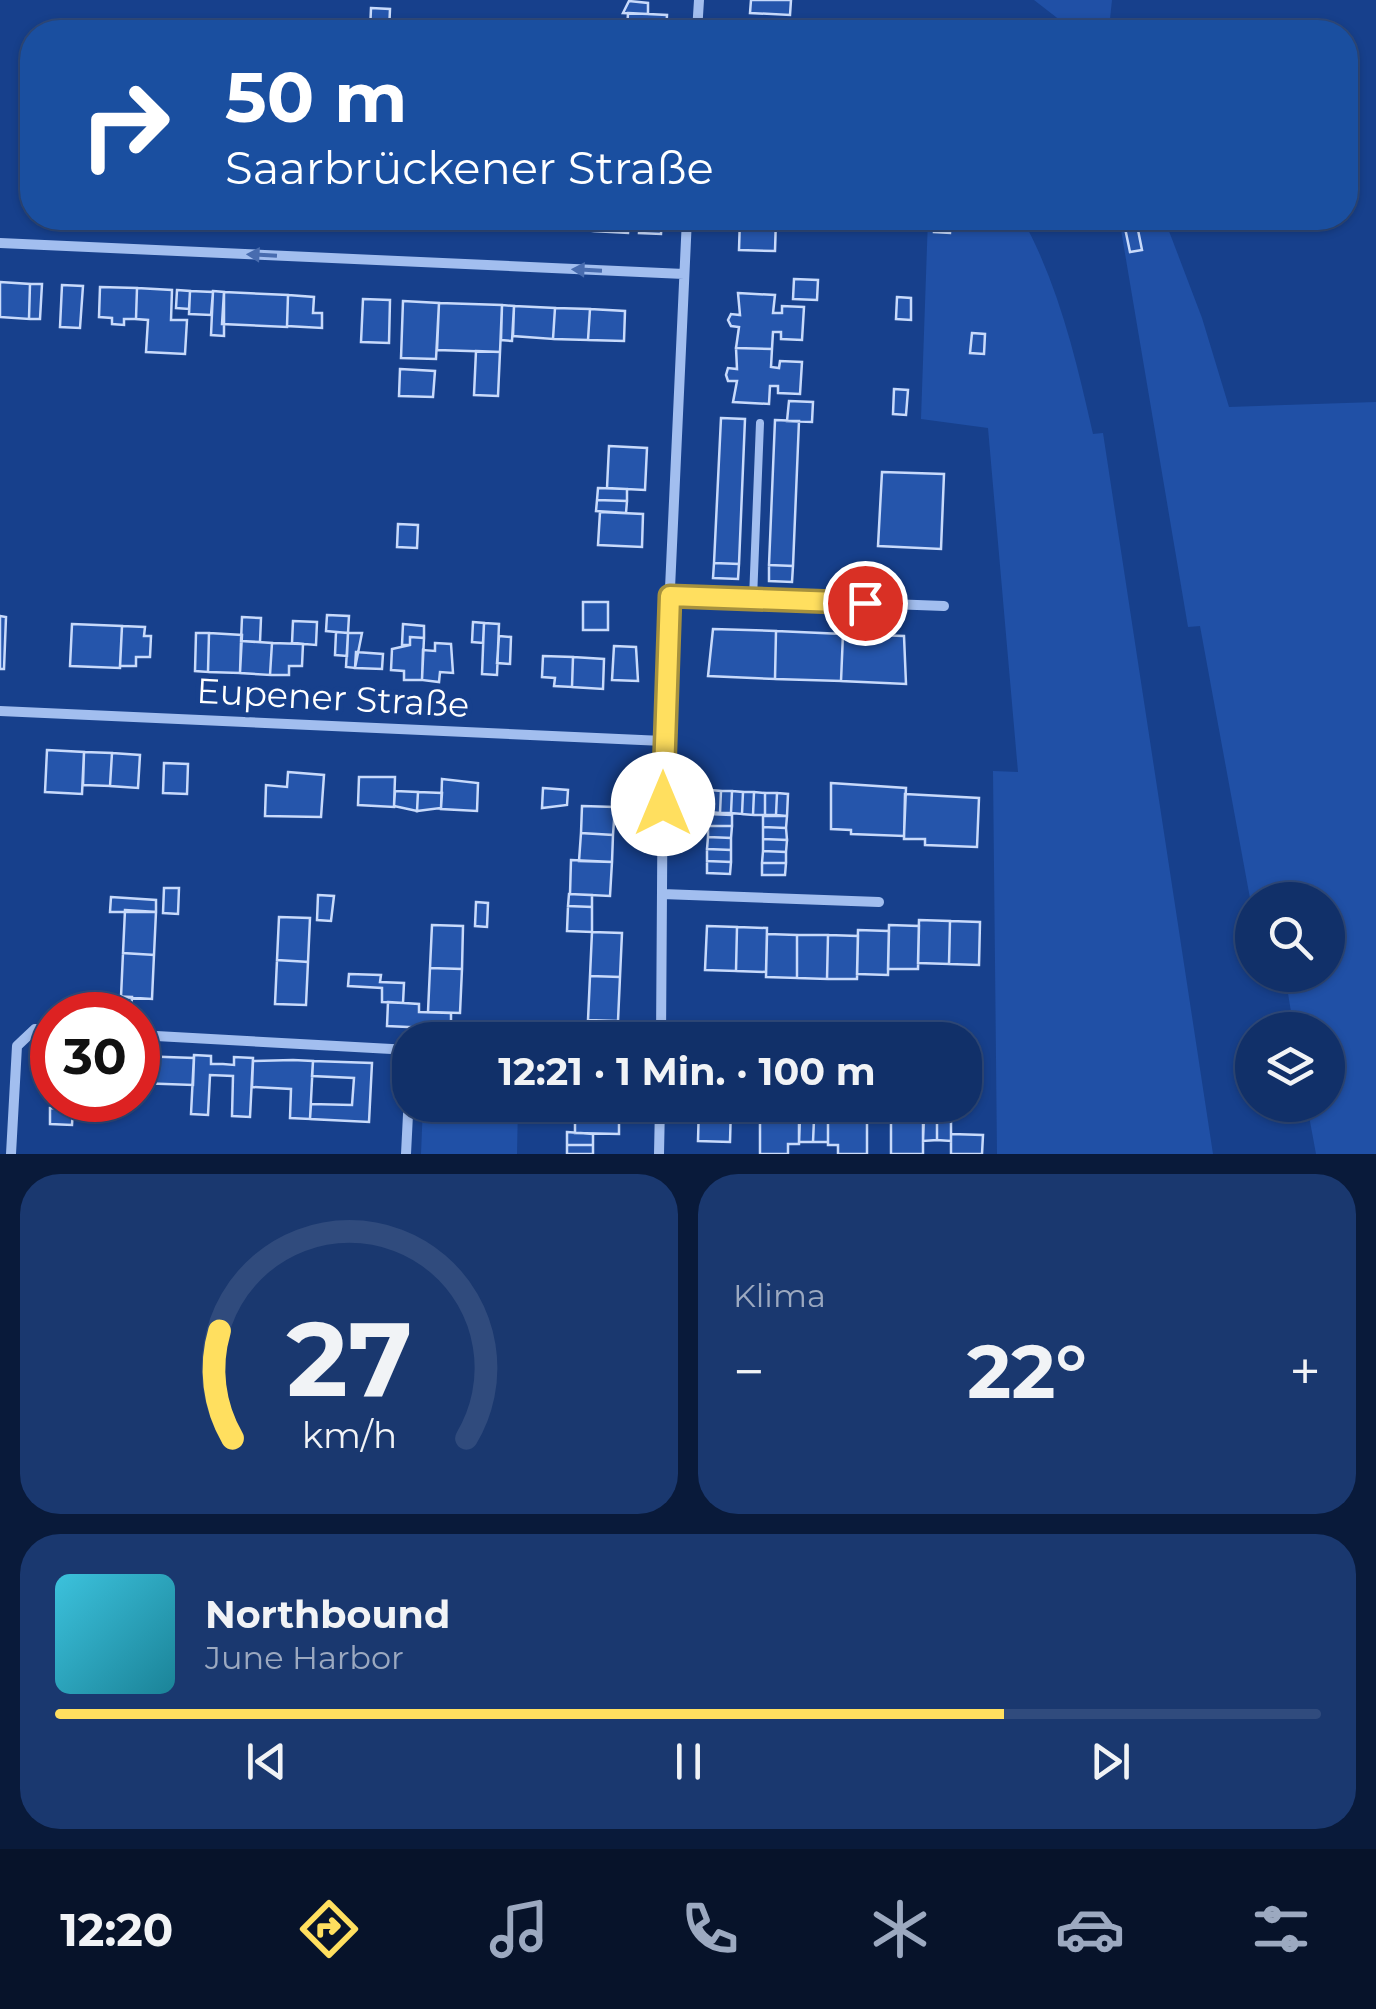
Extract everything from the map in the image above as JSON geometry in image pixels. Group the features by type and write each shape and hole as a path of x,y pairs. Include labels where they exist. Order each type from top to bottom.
{"street":[{"path":"661,1022 663,740 686,230"},
{"path":"0,243 684,274"},
{"path":"670,596 944,606"},
{"name":"Eupener Straße","path":"0,711 663,740"},
{"path":"662,894 879,902"},
{"path":"8,1150 17,1046 30,1034"},
{"path":"160,1035 392,1049"},
{"path":"406,1154 408,1122"},
{"path":"659,1154 660,1122"}],"lane":[{"path":"753,599 760,423"}],"shaded area":[{"path":"1034,0 1112,0 1110,19 1060,20"},
{"path":"928,230 1028,230 1056,296 1093,434 1103,433 1213,1154 997,1154 993,771 1018,772 988,428 921,419"},
{"path":"1121,230 1169,230 1202,318 1229,407 1376,402 1376,1154 1316,1154 1310,1122 1345,1122 1345,1012 1291,1012 1288,992 1345,992 1345,882 1247,882 1200,626 1188,627"},
{"path":"422,1122 518,1122 517,1154 421,1154"}],"building":[{"path":"751,0 791,0 790,15 750,13"},
{"path":"629,1 648,3 648,14 623,13"},
{"path":"371,8 390,9 390,20 370,20"},
{"path":"628,13 667,15 667,20 628,20"},
{"path":"593,230 628,230 628,233"},
{"path":"639,230 661,230 661,234"},
{"path":"740,230 776,230 775,251 739,250"},
{"path":"1125,230 1138,230 1142,250 1130,252"},
{"path":"794,279 818,280 817,300 793,299"},
{"path":"0,282 30,284 29,319 0,317"},
{"path":"30,284 42,284 40,319 29,319"},
{"path":"62,285 83,286 80,328 60,327"},
{"path":"100,287 137,288 136,319 124,319 124,325 112,324 112,318 99,317"},
{"path":"137,288 172,290 171,320 187,320 185,354 146,352 148,320 136,319"},
{"path":"177,290 190,291 189,309 176,308"},
{"path":"190,291 213,292 211,315 189,314"},
{"path":"213,291 224,292 224,336 211,335"},
{"path":"224,292 288,295 287,327 222,324"},
{"path":"738,293 775,295 773,313 782,313 782,306 804,307 802,340 781,339 781,332 773,332 772,349 736,348 739,327 731,326 728,320 731,314 740,315"},
{"path":"288,295 314,297 313,313 322,313 322,328 287,326"},
{"path":"897,297 911,298 911,320 896,319"},
{"path":"363,299 390,300 389,343 361,342"},
{"path":"403,301 439,303 436,359 401,358"},
{"path":"439,303 502,305 500,352 437,350"},
{"path":"502,305 514,306 512,341 501,340"},
{"path":"514,306 555,308 553,339 513,336"},
{"path":"555,308 590,309 588,340 553,339"},
{"path":"590,309 625,311 624,341 588,340"},
{"path":"972,333 985,334 984,354 970,353"},
{"path":"736,348 772,349 771,367 779,368 780,361 802,362 800,394 778,393 778,386 770,386 769,404 733,402 737,381 728,381 726,375 728,368 737,369"},
{"path":"476,351 500,352 498,396 474,395"},
{"path":"400,369 435,371 433,397 399,396"},
{"path":"894,389 908,390 906,415 893,414"},
{"path":"789,401 813,402 812,422 787,421"},
{"path":"721,418 745,419 739,564 714,563"},
{"path":"775,420 799,421 793,566 769,565"},
{"path":"609,446 647,448 645,490 607,488"},
{"path":"882,472 944,474 941,549 878,546"},
{"path":"598,488 627,489 627,501 597,500"},
{"path":"597,500 627,501 626,513 596,511"},
{"path":"600,512 643,514 642,547 598,545"},
{"path":"398,524 418,525 417,548 397,547"},
{"path":"714,563 739,564 738,579 713,578"},
{"path":"769,565 793,566 792,582 769,581"},
{"path":"583,602 608,602 608,630 583,630"},
{"path":"327,615 349,616 348,633 326,631"},
{"path":"0,616 6,617 4,669 0,669"},
{"path":"242,617 261,618 260,642 241,641"},
{"path":"293,621 317,622 316,645 292,643"},
{"path":"473,622 484,623 483,643 472,642"},
{"path":"484,623 499,624 497,675 482,674"},
{"path":"72,624 122,626 120,668 70,666"},
{"path":"403,624 424,626 424,638 410,637 410,645 402,645"},
{"path":"122,626 145,627 144,636 151,636 150,657 136,657 136,666 120,666"},
{"path":"713,629 776,631 775,679 708,676"},
{"path":"776,631 843,634 841,681 775,679"},
{"path":"336,632 348,633 347,656 335,655"},
{"path":"196,633 209,633 208,672 195,671"},
{"path":"209,633 242,635 240,673 208,672"},
{"path":"348,633 362,633 355,668 346,667"},
{"path":"843,634 904,636 906,684 841,681"},
{"path":"499,636 511,637 510,664 497,663"},
{"path":"410,637 424,638 422,680 404,680 404,671 391,670 392,649 410,645"},
{"path":"241,641 272,643 270,675 240,673"},
{"path":"272,643 303,644 302,666 289,666 289,675 270,675"},
{"path":"435,643 451,644 453,673 440,672 439,682 422,680 423,650 435,651"},
{"path":"614,646 636,647 638,681 612,680"},
{"path":"356,652 383,654 382,669 355,668"},
{"path":"543,656 573,657 572,687 554,686 555,678 542,677"},
{"path":"573,657 604,659 603,689 572,687"},
{"path":"47,750 84,752 82,794 45,792"},
{"path":"84,752 112,753 110,786 83,785"},
{"path":"112,753 140,755 138,788 110,786"},
{"path":"164,763 188,764 187,794 163,793"},
{"path":"288,772 324,775 321,817 265,816 266,785 287,787"},
{"path":"359,777 395,777 394,807 358,805"},
{"path":"442,779 478,783 477,811 441,809"},
{"path":"831,783 906,788 904,836 851,834 851,830 831,829"},
{"path":"543,788 568,790 567,805 542,808"},
{"path":"710,790 721,791 720,813 709,812"},
{"path":"395,791 418,792 417,811 394,806"},
{"path":"721,791 732,791 731,813 720,813"},
{"path":"732,791 743,792 742,814 731,813"},
{"path":"418,792 442,793 441,808 417,811"},
{"path":"743,792 754,792 753,815 742,814"},
{"path":"754,792 765,793 765,815 753,815"},
{"path":"765,793 777,793 776,815 765,815"},
{"path":"777,793 788,794 787,816 776,815"},
{"path":"905,794 979,798 977,847 925,845 925,839 904,839"},
{"path":"582,806 615,807 613,835 581,833"},
{"path":"708,814 732,815 732,826 708,826"},
{"path":"763,816 787,816 786,828 763,827"},
{"path":"708,826 732,826 731,838 708,837"},
{"path":"763,827 786,828 787,840 763,839"},
{"path":"581,833 613,835 612,862 579,861"},
{"path":"708,837 731,838 731,850 707,849"},
{"path":"763,839 787,840 786,852 763,851"},
{"path":"707,849 731,850 731,862 707,861"},
{"path":"763,851 786,852 786,863 762,863"},
{"path":"571,860 612,862 610,896 570,894"},
{"path":"707,861 731,862 730,874 707,873"},
{"path":"762,863 786,863 785,875 762,875"},
{"path":"164,888 179,888 178,914 163,913"},
{"path":"569,894 592,895 592,907 568,906"},
{"path":"318,895 334,896 331,921 317,920"},
{"path":"111,897 156,900 156,912 110,912"},
{"path":"476,902 488,903 487,927 475,926"},
{"path":"568,906 592,907 592,932 567,931"},
{"path":"125,910 156,912 154,955 123,953"},
{"path":"279,917 310,918 308,962 277,960"},
{"path":"919,920 950,921 949,964 918,963"},
{"path":"950,921 980,922 979,965 949,964"},
{"path":"432,925 463,926 462,969 430,968"},
{"path":"889,925 919,926 918,969 888,969"},
{"path":"707,926 737,927 736,971 705,970"},
{"path":"737,927 767,928 766,972 736,971"},
{"path":"858,930 889,931 888,975 857,974"},
{"path":"592,932 622,933 620,977 590,976"},
{"path":"767,934 797,935 797,978 766,977"},
{"path":"797,935 828,935 827,979 797,978"},
{"path":"828,935 858,936 857,979 827,979"},
{"path":"123,953 154,955 152,992 121,992"},
{"path":"277,960 308,962 306,1005 275,1004"},
{"path":"430,968 462,969 460,1013 428,1012"},
{"path":"349,974 381,975 380,982 404,983 403,1003 382,1002 382,988 348,986"},
{"path":"590,976 620,977 618,1021 588,1020"},
{"path":"388,1002 419,1004 419,1012 451,1013 451,1022 392,1022 392,1026 387,1026"},
{"path":"194,1055 211,1056 211,1064 234,1065 234,1057 253,1058 250,1117 232,1116 233,1076 210,1075 208,1115 191,1114"},
{"path":"160,1057 194,1058 193,1085 160,1084"},
{"path":"253,1061 313,1061 310,1119 290,1118 291,1089 252,1087"},
{"path":"313,1061 372,1063 369,1122 310,1119 311,1104 352,1105 354,1078 312,1076"},
{"path":"575,1122 619,1122 619,1134 575,1133"},
{"path":"699,1122 731,1122 730,1142 698,1141"},
{"path":"760,1122 800,1122 799,1144 788,1144 788,1154 760,1154"},
{"path":"799,1122 814,1122 813,1142 799,1142"},
{"path":"814,1122 828,1122 828,1142 813,1142"},
{"path":"828,1122 867,1122 867,1154 838,1154 838,1145 828,1145"},
{"path":"891,1122 923,1122 923,1154 891,1154"},
{"path":"924,1122 937,1122 937,1140 923,1141"},
{"path":"937,1122 951,1122 951,1141 937,1140"},
{"path":"567,1132 593,1134 593,1145 567,1145"},
{"path":"951,1134 983,1135 982,1154 951,1154"},
{"path":"567,1145 593,1145 593,1154 567,1154"}],"route":[{"path":"663,804 670,596 865,603"}]}
